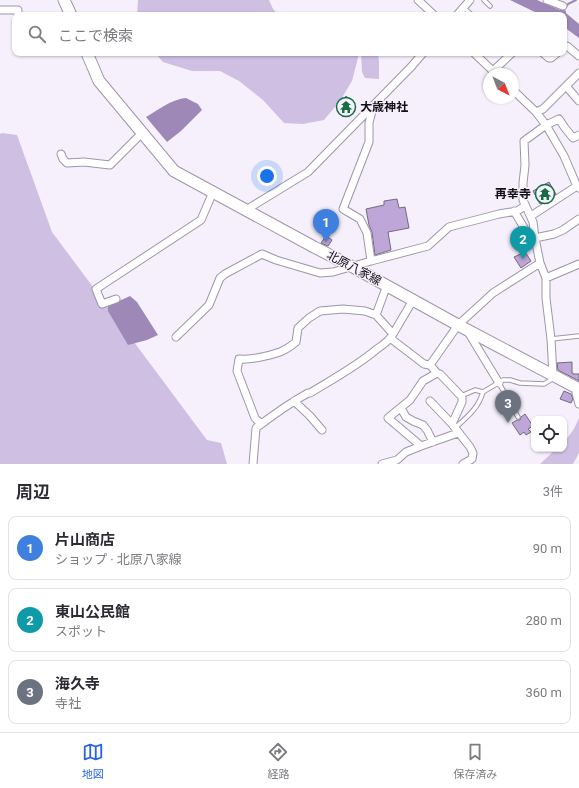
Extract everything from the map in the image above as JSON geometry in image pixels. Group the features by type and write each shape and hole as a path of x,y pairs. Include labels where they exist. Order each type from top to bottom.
{"main road":[{"path":"64,0 70,12"},
{"name":"北原八家線","path":"88,56 99,81 174,171 578,388"}],"street":[{"path":"418,0 431,12"},
{"path":"460,12 470,0"},
{"path":"547,0 563,6"},
{"path":"0,10 18,10 18,12"},
{"path":"567,46 579,56"},
{"path":"246,210 308,172 420,56"},
{"path":"477,56 491,68"},
{"path":"499,68 509,56"},
{"path":"536,112 543,109 579,73"},
{"path":"566,86 579,101"},
{"path":"519,96 536,112 546,125 564,156 578,185 531,216"},
{"path":"371,261 367,232 360,219 343,209 369,142 369,123 374,104"},
{"path":"555,376 546,298 546,278 540,263 533,222 523,200 525,165 524,141 546,125 560,119 565,128 574,138 579,135"},
{"path":"62,154 67,163 84,162 110,165 142,133"},
{"path":"116,299 102,304 96,289 201,220 213,192"},
{"path":"176,337 209,305 220,278 262,254 276,260 320,273 333,272 428,246 449,227 514,211 525,206"},
{"path":"514,211 526,231 535,238 554,234 563,230 579,219"},
{"path":"430,365 493,293 540,263"},
{"path":"546,278 579,264"},
{"path":"376,315 387,286"},
{"path":"253,464 256,428 294,401 365,359 391,336 413,300"},
{"path":"262,424 255,418 237,371 239,359 281,352 296,342 298,328 308,318 320,311 343,309 365,311 376,315 391,336 424,364 430,365 462,398 455,429 433,442 406,452 397,460 382,464"},
{"path":"463,327 498,383"},
{"path":"421,446 388,418 410,400 424,381 437,373"},
{"path":"578,388 576,393 579,404"},
{"path":"294,401 322,430"},
{"path":"430,401 470,447 473,453 472,459 463,464"},
{"path":"401,408 406,416 423,425 433,442"}],"lane":[{"path":"484,0 490,6"},
{"path":"463,8 468,12"},
{"path":"551,339 579,336"},
{"path":"455,429 478,405 483,392 503,380 510,380 520,383 544,384 555,376"},
{"path":"498,383 518,417"},
{"path":"461,396 475,390 483,392"}],"shaded area":[{"path":"138,0 269,0 276,12 137,12"},
{"path":"510,0 537,0 566,11 566,12 535,12"},
{"path":"567,14 579,24 579,38 567,29"},
{"path":"158,56 358,56 352,81 340,101 324,120 303,124 284,123 263,100 239,81 220,71 192,71 163,62"},
{"path":"361,56 378,56 379,79 365,78 362,72"},
{"path":"186,98 198,104 202,110 181,131 167,142 146,117 170,103"},
{"path":"0,134 17,135 52,232 207,440 221,443 227,464 0,464"},
{"path":"130,296 137,302 158,335 147,340 128,345 108,311 108,306"},
{"path":"579,418 579,453 573,464 540,464 553,452 567,452 567,438 574,429"}],"building":[{"name":"大歳神社","path":"346,96 355,104 346,116 338,110"},
{"name":"再幸寺","path":"549,182 556,194 540,204 533,191"},
{"path":"397,199 399,208 405,207 409,228 388,232 391,250 375,255 372,232 366,209 384,205 384,201"},
{"path":"326,236 332,240 328,246 321,243"},
{"path":"525,252 531,261 521,268 514,257"},
{"path":"572,362 572,373 579,374 579,381 558,370 557,363"},
{"path":"564,391 571,394 573,399 571,403 560,399"},
{"path":"525,414 531,423 531,427 528,429 531,432 526,435 524,432 520,435 512,423 520,420"}],"waterway":[{"path":"566,7 568,4 576,0"}],"place":[{"name":"大歳神社","path":"346,107"},
{"name":"再幸寺","path":"545,194"},
{"name":"片山商店","path":"326,242"},
{"name":"東山公民館","path":"523,259"},
{"name":"海久寺","path":"508,423"}]}
